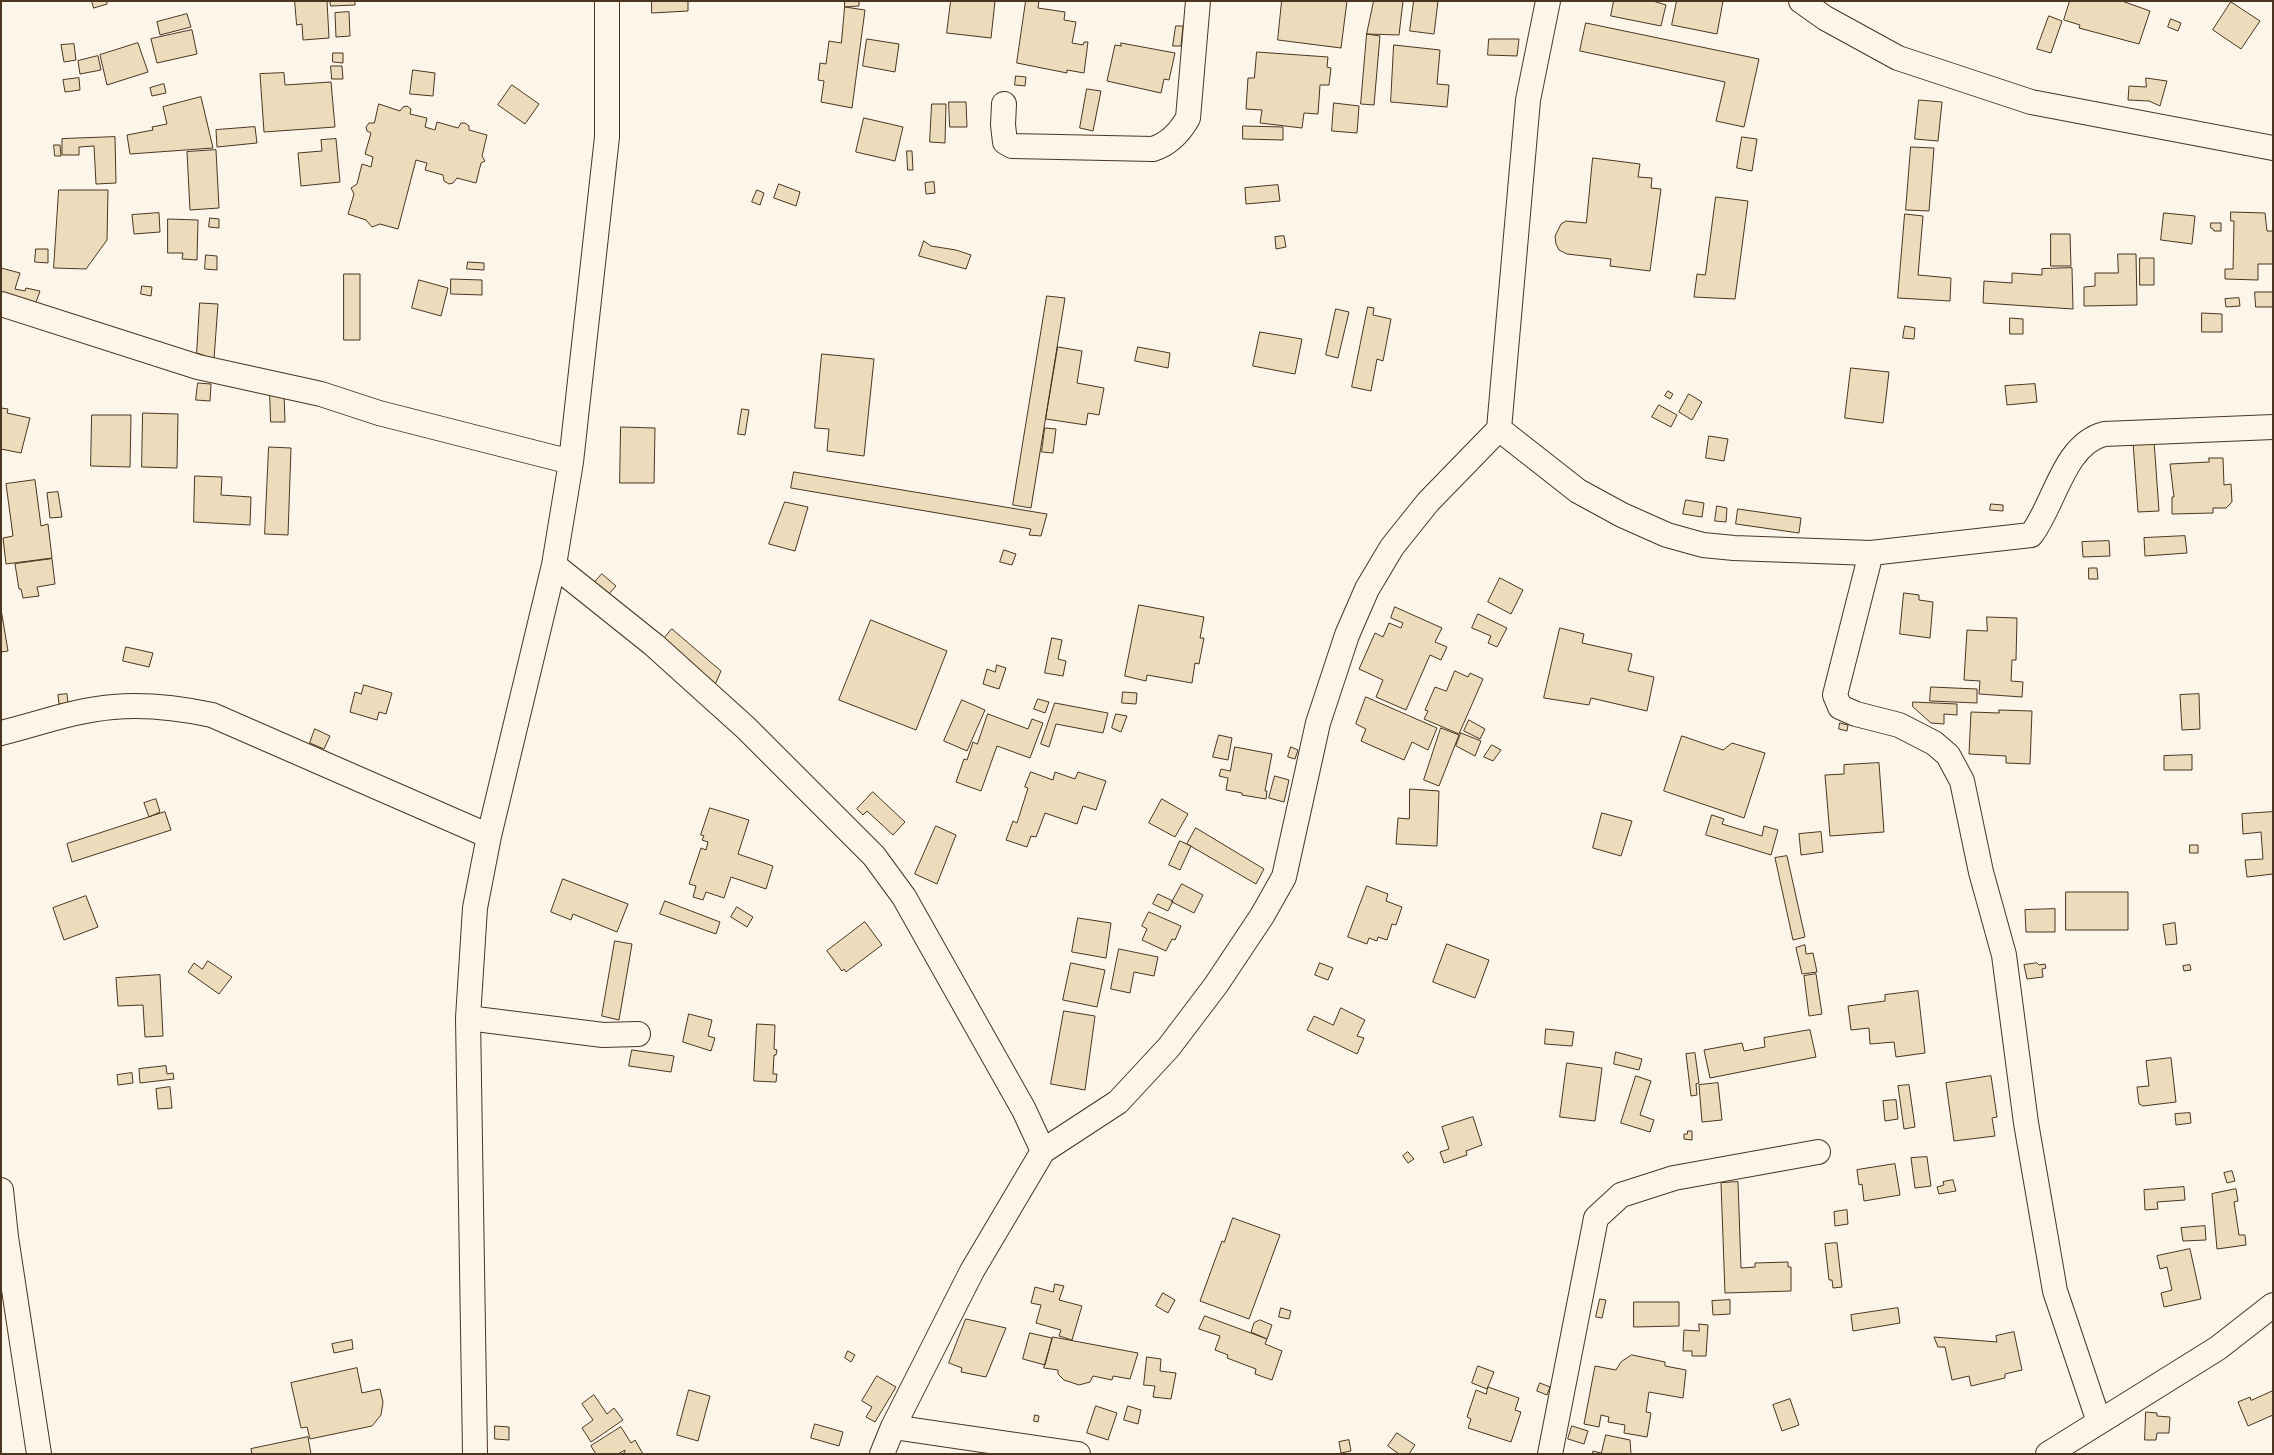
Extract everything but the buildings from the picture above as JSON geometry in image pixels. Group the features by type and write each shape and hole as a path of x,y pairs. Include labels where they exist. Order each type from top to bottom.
{"street":[{"path":"475,1454 468,1018 474,908 489,836 554,565 571,462 607,137 607,1"},
{"path":"1004,104 1003,125 1005,142 1012,146 1153,148 1164,146 1182,129 1188,118 1198,1"},
{"path":"882,1454 893,1427 972,1271 1043,1151 1118,1102 1169,1047 1216,985 1262,916 1284,876 1318,723 1347,635 1367,590 1392,547 1428,502 1499,429 1528,100 1548,1"},
{"path":"1801,1 1825,18 1898,58 2031,102 2273,148"},
{"path":"1,304 198,367 321,394 379,413 571,462"},
{"path":"1499,429 1578,491 1622,516 1667,535 1703,545 1734,548 1871,553 2031,534 2041,521 2057,485 2076,451 2091,438 2104,434 2273,426"},
{"path":"1871,553 1835,695 1840,707 1856,714 1900,724 1934,742 1948,755 1962,781 1981,872 2004,955 2026,1123 2055,1291 2099,1422"},
{"path":"554,565 654,645 731,715 874,856 904,896 1024,1110 1043,1151"},
{"path":"1,733 88,711 113,707 180,708 212,715 489,836"},
{"path":"468,1018 603,1035 638,1034"},
{"path":"1550,1454 1596,1218 1621,1195 1674,1178 1818,1152"},
{"path":"1,1190 39,1454"},
{"path":"2048,1454 2218,1348 2273,1305"},
{"path":"893,1427 1078,1454"}]}
